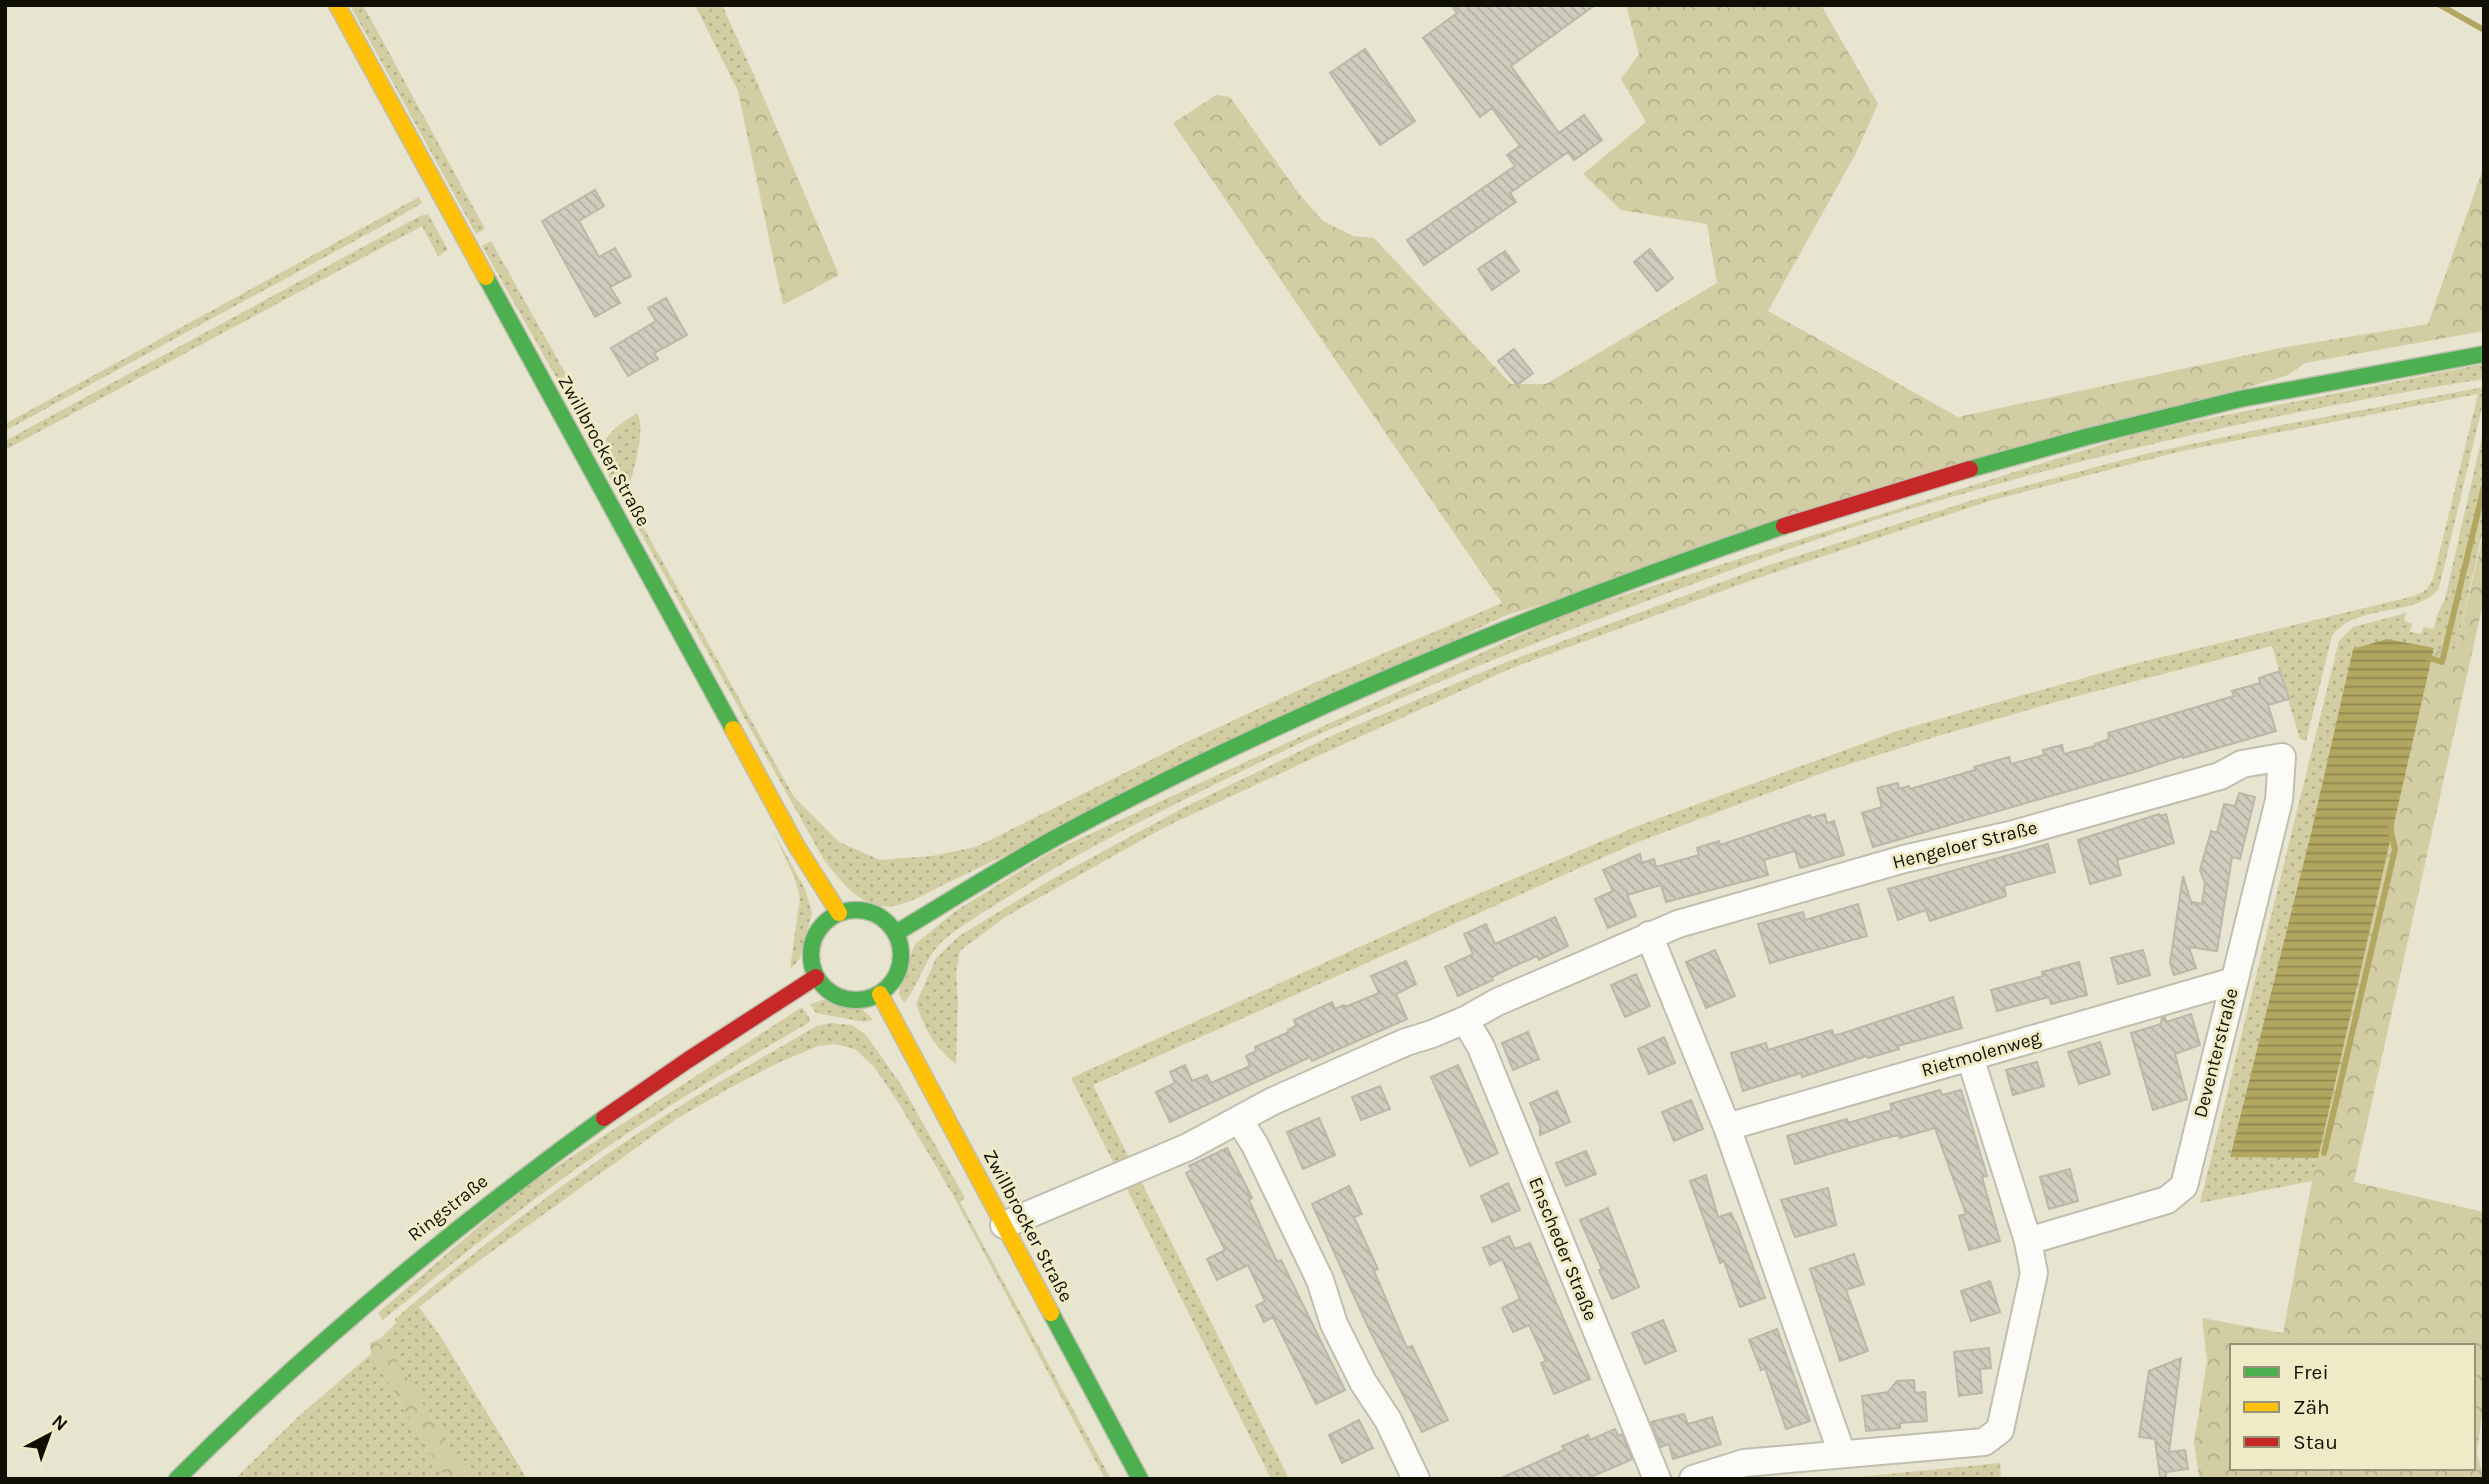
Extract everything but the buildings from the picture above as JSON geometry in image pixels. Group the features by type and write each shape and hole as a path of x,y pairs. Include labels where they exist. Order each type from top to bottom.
{"main road":[{"name":"Zwillbrocker Straße","path":"337,5 783,821 838,913"},
{"path":"896,933 1054,839 1276,726 1440,653 1611,586 1848,504 2042,449 2242,399 2484,354"},
{"path":"864,911 888,923 896,933 901,960 897,973 890,985 880,994 866,1000 837,996 825,988 811,965 813,940 819,929 838,913 864,911"},
{"name":"Ringstraße","path":"177,1479 335,1328 411,1263 670,1072 816,976"},
{"name":"Zwillbrocker Straße","path":"880,994 1140,1479"}],"street":[{"name":"Hengeloer Straße","path":"1465,1020 1497,1002 1678,924 1904,859 2010,835 2220,776 2242,764 2282,757"},
{"name":"Deventerstraße","path":"2028,1241 2167,1200 2184,1186 2279,800 2282,757"},
{"path":"1649,935 1727,1127 1842,1454"},
{"name":"Rietmolenweg","path":"1727,1127 2234,981"},
{"path":"1004,1225 1177,1152 1273,1101 1406,1042 1465,1020"},
{"name":"Enscheder Straße","path":"1465,1020 1481,1047 1657,1479"},
{"path":"1693,1479 1744,1463 1984,1443 2000,1430 2034,1273 2028,1241 1970,1057"},
{"path":"1239,1120 1255,1145 1320,1280 1334,1324 1363,1382 1388,1420 1416,1479"}],"green space":[{"path":"350,5 363,5 485,229 476,234"},
{"path":"695,5 722,5 757,82 738,91"},
{"path":"1626,5 1821,5 1878,104 1856,153 1768,311 1958,417 2280,348 2428,324 2484,166 2484,331 2305,363 2288,375 1504,616 1502,603 1173,123 1216,95 1230,97 1299,194 1323,221 1353,236 1374,238 1511,384 1546,384 1717,283 1707,224 1621,210 1583,174 1646,122 1621,79 1639,54"},
{"path":"757,82 839,275 783,305 738,91"},
{"path":"419,197 422,203 395,219 5,431 5,424"},
{"path":"428,214 448,250 438,256 422,226 5,450 5,441"},
{"path":"491,241 593,422 579,418 482,246"},
{"path":"2484,364 2484,379 2345,403 2138,447 1934,502 1754,562 1489,662 1283,751 1148,818 1038,878 946,938 933,953 904,1003 899,994 901,980 915,944 957,910 1051,852 1570,612 2145,431"},
{"path":"2484,387 2484,399 2439,588 2417,603 2356,618 2343,625 2332,636 2306,741 2300,739 2272,646 2066,699 1825,772 1638,842 1093,1085 1129,1158 1114,1164 1071,1078 1443,909 1635,827 1897,731 2133,664 2414,596 2426,590 2433,579 2478,394 2182,451 1989,501 1755,579 1512,668 1165,827 1005,917 960,951 956,973 956,1064 936,1044 916,1004 936,958 959,936 1054,878 1185,807 1331,736 1509,661 1754,570 1976,499 2145,454"},
{"path":"637,413 640,421 639,442 626,496 794,797 839,842 880,860 932,856 976,847 1189,741 1314,683 1502,603 1504,616 916,899 886,907 875,905 847,887 824,860 600,460 607,438"},
{"path":"2484,428 2484,525 2455,653 2434,648 2353,649 2312,829 2230,1156 2318,1158 2312,1181 2200,1203 2339,641 2353,627 2406,613 2404,621 2412,624 2410,632 2421,634 2424,627 2434,629 2445,599"},
{"path":"2484,531 2484,599 2354,1182 2484,1212 2484,1399 2477,1454 2484,1479 2190,1479 2199,1477 2194,1442 2207,1361 2202,1318 2283,1333 2312,1181 2434,648 2455,653"},
{"path":"773,831 805,889 812,913 799,960 790,969 800,898 795,879"},
{"path":"829,998 860,1007 873,1020 864,1022 821,1014 815,1012 810,1004"},
{"path":"802,1007 810,1022 673,1104 593,1157 512,1216 383,1320 378,1313 525,1187"},
{"path":"830,1023 852,1025 866,1035 902,1086 965,1198 960,1202 1111,1479 1105,1479 954,1197 898,1102 875,1068 855,1049 835,1044 818,1046 782,1061 676,1119 419,1307 441,1337 527,1479 470,1479 381,1338 396,1323 395,1319 502,1231 615,1149 693,1098 817,1026"},
{"path":"1139,1177 1289,1479 1271,1479 1124,1183"},
{"path":"381,1338 470,1479 446,1479 371,1354 370,1343"},
{"path":"371,1354 446,1479 235,1479 299,1416"},
{"path":"2000,1463 2001,1479 1837,1479"}],"shaded area":[{"path":"2387,639 2434,648 2318,1158 2230,1157 2312,829 2353,649"}],"waterway":[{"path":"2440,5 2484,30"},
{"path":"2426,657 2442,662 2484,487"},
{"path":"2324,1153 2395,849 2390,828"}],"traffic: fast":[{"path":"486,277 733,729"},
{"path":"1970,469 2240,399 2484,354"},
{"path":"896,933 1055,838 1232,748 1505,629 1784,526"},
{"path":"856,910 873,913 888,923 898,938 901,955 898,972 888,987 873,997 856,1000 839,997 824,987 814,972 811,955 814,938 824,923 839,913 856,910"},
{"path":"177,1479 278,1382 383,1290 491,1203 604,1118"},
{"path":"1051,1313 1140,1479"}],"traffic: slow":[{"path":"337,5 486,277"},
{"path":"733,729 796,845 839,913"},
{"path":"880,994 1051,1313"}],"traffic: jam":[{"path":"1784,526 1970,469"},
{"path":"604,1118 816,977"}]}
